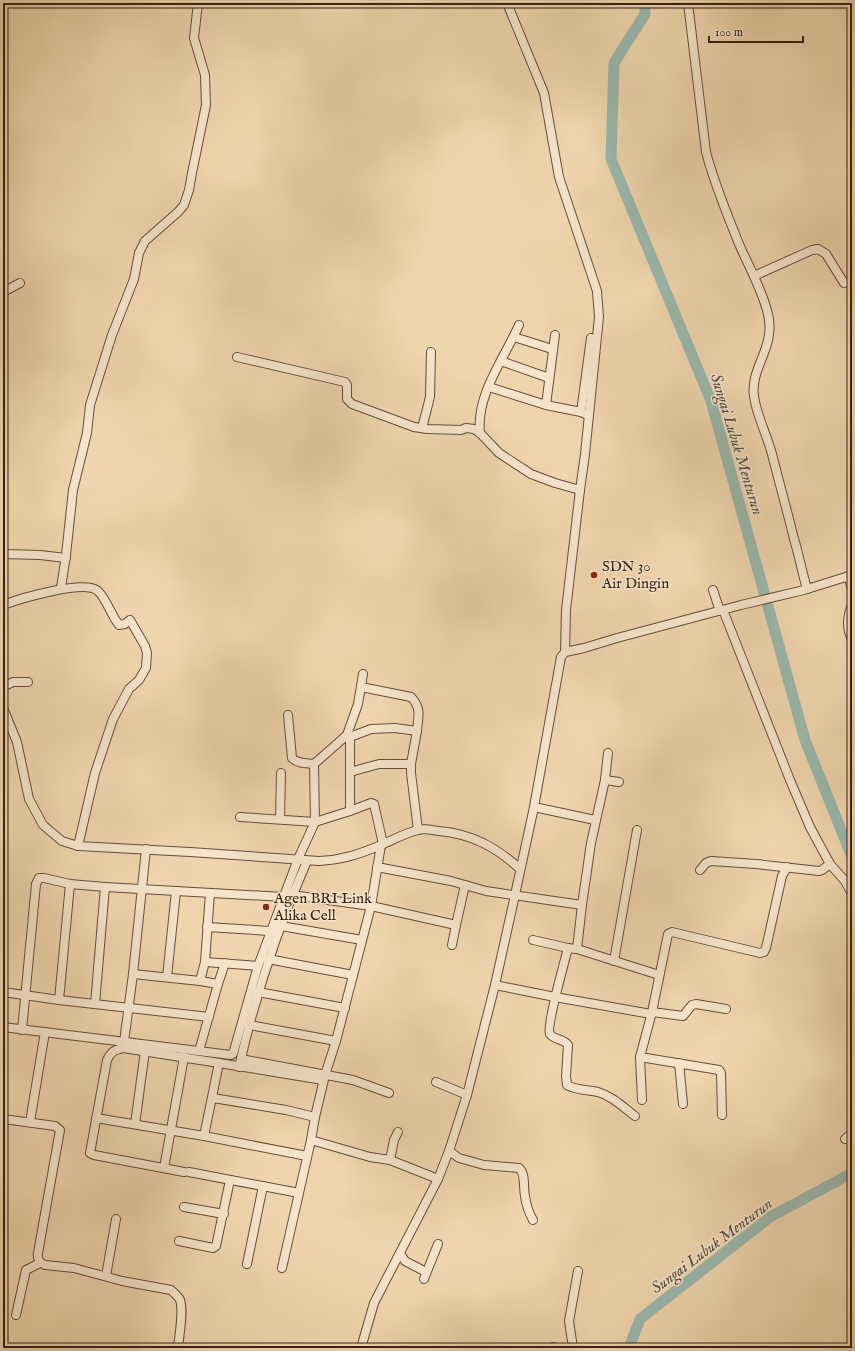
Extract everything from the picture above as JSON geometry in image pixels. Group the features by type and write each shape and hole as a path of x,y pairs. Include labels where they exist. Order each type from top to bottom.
{"street":[{"path":"62,588 73,490 87,433 90,405 120,312 134,279 139,253 145,241 184,205 189,190 206,105 205,76 194,38 198,3"},
{"path":"361,1348 374,1303 438,1179 450,1151 495,985 534,807 561,657 564,652 566,610 599,317 597,291 559,176 544,93 507,3"},
{"path":"688,3 706,152 739,244 754,276 768,313 770,336 755,376 753,386 754,396 756,407 767,436 795,540 804,589"},
{"path":"754,276 812,250 818,249 826,254 844,283"},
{"path":"3,292 20,283"},
{"path":"480,433 479,421 481,406 519,325"},
{"path":"546,405 554,336"},
{"path":"514,337 552,349"},
{"path":"581,412 591,338"},
{"path":"422,428 430,397 431,352"},
{"path":"237,356 345,382 347,385 348,401 352,404 400,423 422,428 461,430 466,428 474,430 480,433 499,453 531,474 580,490"},
{"path":"501,361 549,378"},
{"path":"489,387 546,405 581,412 589,416"},
{"path":"3,554 40,554 66,558"},
{"path":"564,652 584,648 850,576 852,589"},
{"path":"3,605 19,599 62,588 89,588 96,590 119,625 125,624 130,620 139,634 147,653 146,668 143,674 130,689 114,719 95,773 78,846"},
{"path":"713,590 810,827 830,864 845,881 852,894"},
{"path":"852,605 847,624 852,639"},
{"path":"350,811 348,736 358,704 363,674"},
{"path":"3,687 13,682 28,682"},
{"path":"361,687 411,697 416,702 419,710 411,773 418,830"},
{"path":"3,708 17,742 29,799 43,825 62,841 78,846 146,849 298,859 307,861 338,860 358,855 418,830 454,832 478,840 506,856 520,869"},
{"path":"288,715 292,758 300,763 314,764 348,736 371,729 394,728 417,731"},
{"path":"577,949 582,904 595,820 605,780 608,753"},
{"path":"3,1027 230,1055 233,1054 258,966 270,931 298,859 315,822 314,764"},
{"path":"350,772 379,764 411,764"},
{"path":"280,820 281,773"},
{"path":"605,780 619,782"},
{"path":"240,817 315,822 371,803 374,804 382,844 362,940 336,1041 324,1077 282,1268"},
{"path":"534,807 595,820"},
{"path":"614,961 637,830"},
{"path":"124,1042 133,974 146,849"},
{"path":"240,1063 249,1025 268,960 292,895 307,861"},
{"path":"700,870 706,863 711,861 819,871 830,864"},
{"path":"377,867 450,881 486,891 582,904"},
{"path":"642,1100 640,1057 667,936 671,932 760,953 764,952 782,876 787,867"},
{"path":"22,1030 37,880 42,878 70,884 105,887 284,897"},
{"path":"59,1000 70,884"},
{"path":"452,945 465,885"},
{"path":"95,1004 105,887"},
{"path":"167,977 176,891"},
{"path":"200,981 205,962 210,893"},
{"path":"292,895 370,906 456,925"},
{"path":"281,926 362,940"},
{"path":"207,927 270,931"},
{"path":"533,940 577,949 659,975"},
{"path":"568,948 549,1026 549,1032 551,1035 566,1042 568,1045 566,1076 567,1085 607,1096 635,1116"},
{"path":"268,960 353,975"},
{"path":"205,962 258,966"},
{"path":"199,1051 225,964"},
{"path":"133,974 218,984"},
{"path":"495,985 555,998 651,1013 681,1016 684,1015 692,1005 696,1004 726,1009"},
{"path":"3,992 25,996 209,1017"},
{"path":"258,992 345,1008"},
{"path":"249,1025 336,1041"},
{"path":"30,1122 45,1032"},
{"path":"299,1193 91,1154 90,1150 96,1118 110,1054 115,1050 123,1048 219,1062 240,1063 324,1077 353,1080 389,1093"},
{"path":"135,1124 145,1051"},
{"path":"164,1168 184,1056"},
{"path":"640,1057 720,1070 722,1115"},
{"path":"204,1136 219,1062"},
{"path":"679,1063 683,1104"},
{"path":"436,1082 466,1095"},
{"path":"212,1098 286,1110 315,1117"},
{"path":"3,1118 55,1126 60,1130 37,1258 40,1262 74,1268 106,1276 122,1282 171,1290 180,1301 181,1310 178,1348"},
{"path":"96,1118 171,1130 307,1156"},
{"path":"390,1160 394,1140 398,1132"},
{"path":"844,1140 852,1133"},
{"path":"311,1140 390,1160 438,1179"},
{"path":"450,1151 459,1158 484,1165 519,1168 523,1173 525,1196 530,1215 533,1220"},
{"path":"179,1241 215,1248 224,1214 230,1180"},
{"path":"247,1264 264,1186"},
{"path":"184,1207 224,1214"},
{"path":"106,1276 116,1219"},
{"path":"400,1253 405,1261 425,1275 438,1244"},
{"path":"16,1315 26,1270 40,1262"},
{"path":"574,1348 569,1321 578,1271"}],"waterway":[{"name":"Sungai Lubuk Menturun","path":"645,3 645,14 614,63 611,159 711,401 805,740 852,857"},
{"name":"Sungai Lubuk Menturun","path":"629,1348 640,1319 770,1217 852,1173"}],"place":[{"name":"SDN 30 Air Dingin","path":"594,575"},
{"name":"Agen BRI Link Alika Cell","path":"266,907"}]}
